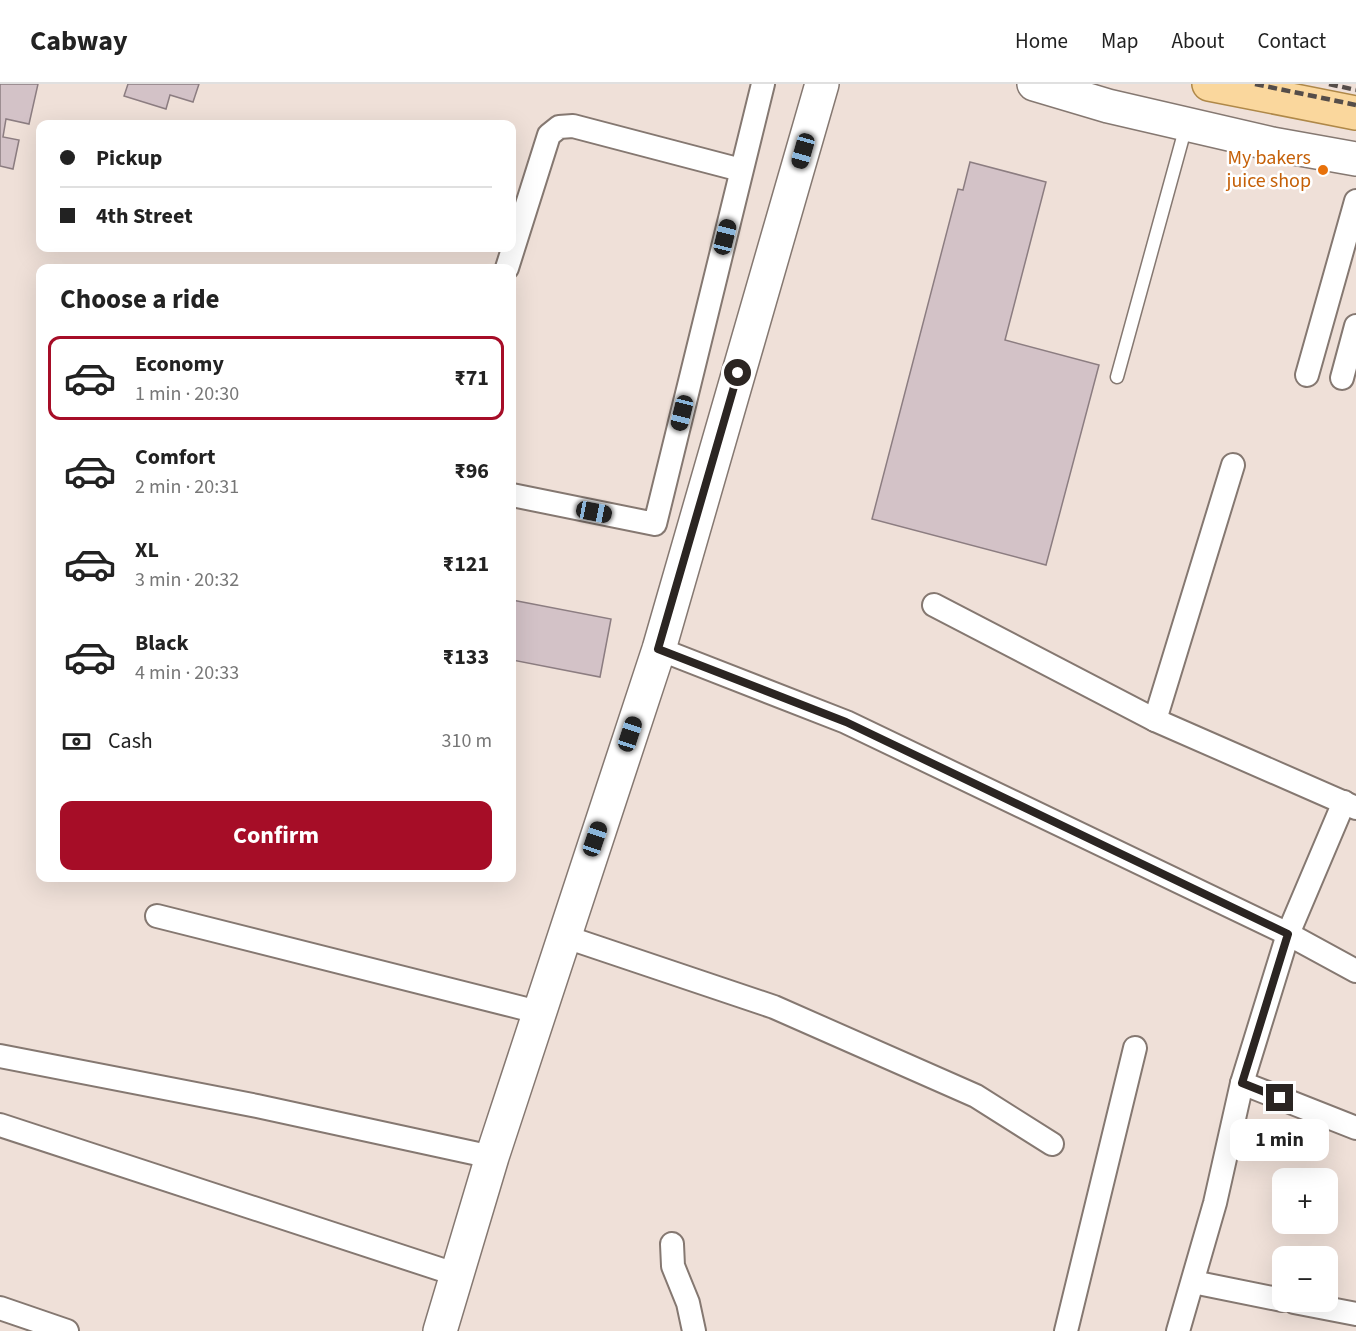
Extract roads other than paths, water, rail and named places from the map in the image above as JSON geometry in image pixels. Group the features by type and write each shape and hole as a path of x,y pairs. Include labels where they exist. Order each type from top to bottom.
{"main road":[{"path":"1209,84 1356,113"}],"street":[{"path":"655,524 763,84"},
{"path":"440,1331 538,1012 658,649 822,84"},
{"path":"1034,84 1108,106 1272,144 1356,159"},
{"path":"516,240 549,135 559,127 573,126 741,170"},
{"path":"1307,375 1356,201"},
{"path":"1342,378 1356,326"},
{"path":"1155,720 1233,465"},
{"path":"516,496 655,524 694,529"},
{"path":"934,605 1155,720 1350,805 1288,934 1242,1083 1215,1203 1178,1331"},
{"path":"658,649 846,722 1288,934 1356,971"},
{"path":"157,916 538,1012"},
{"path":"567,924 566,937 774,1007 976,1096 1052,1144"},
{"path":"1066,1331 1135,1048"},
{"path":"0,1056 257,1106 492,1157"},
{"path":"1242,1083 1356,1128"},
{"path":"0,1125 458,1275"},
{"path":"672,1244 673,1266 688,1303 694,1331"},
{"path":"1193,1282 1272,1298"},
{"path":"0,1308 67,1331"},
{"path":"1338,1311 1356,1314"}],"lane":[{"path":"1117,377 1187,124"}],"railway":[{"path":"1255,84 1356,105"},
{"path":"1329,84 1356,90"}],"place":[{"name":"My bakers juice shop","path":"1323,170"}]}
